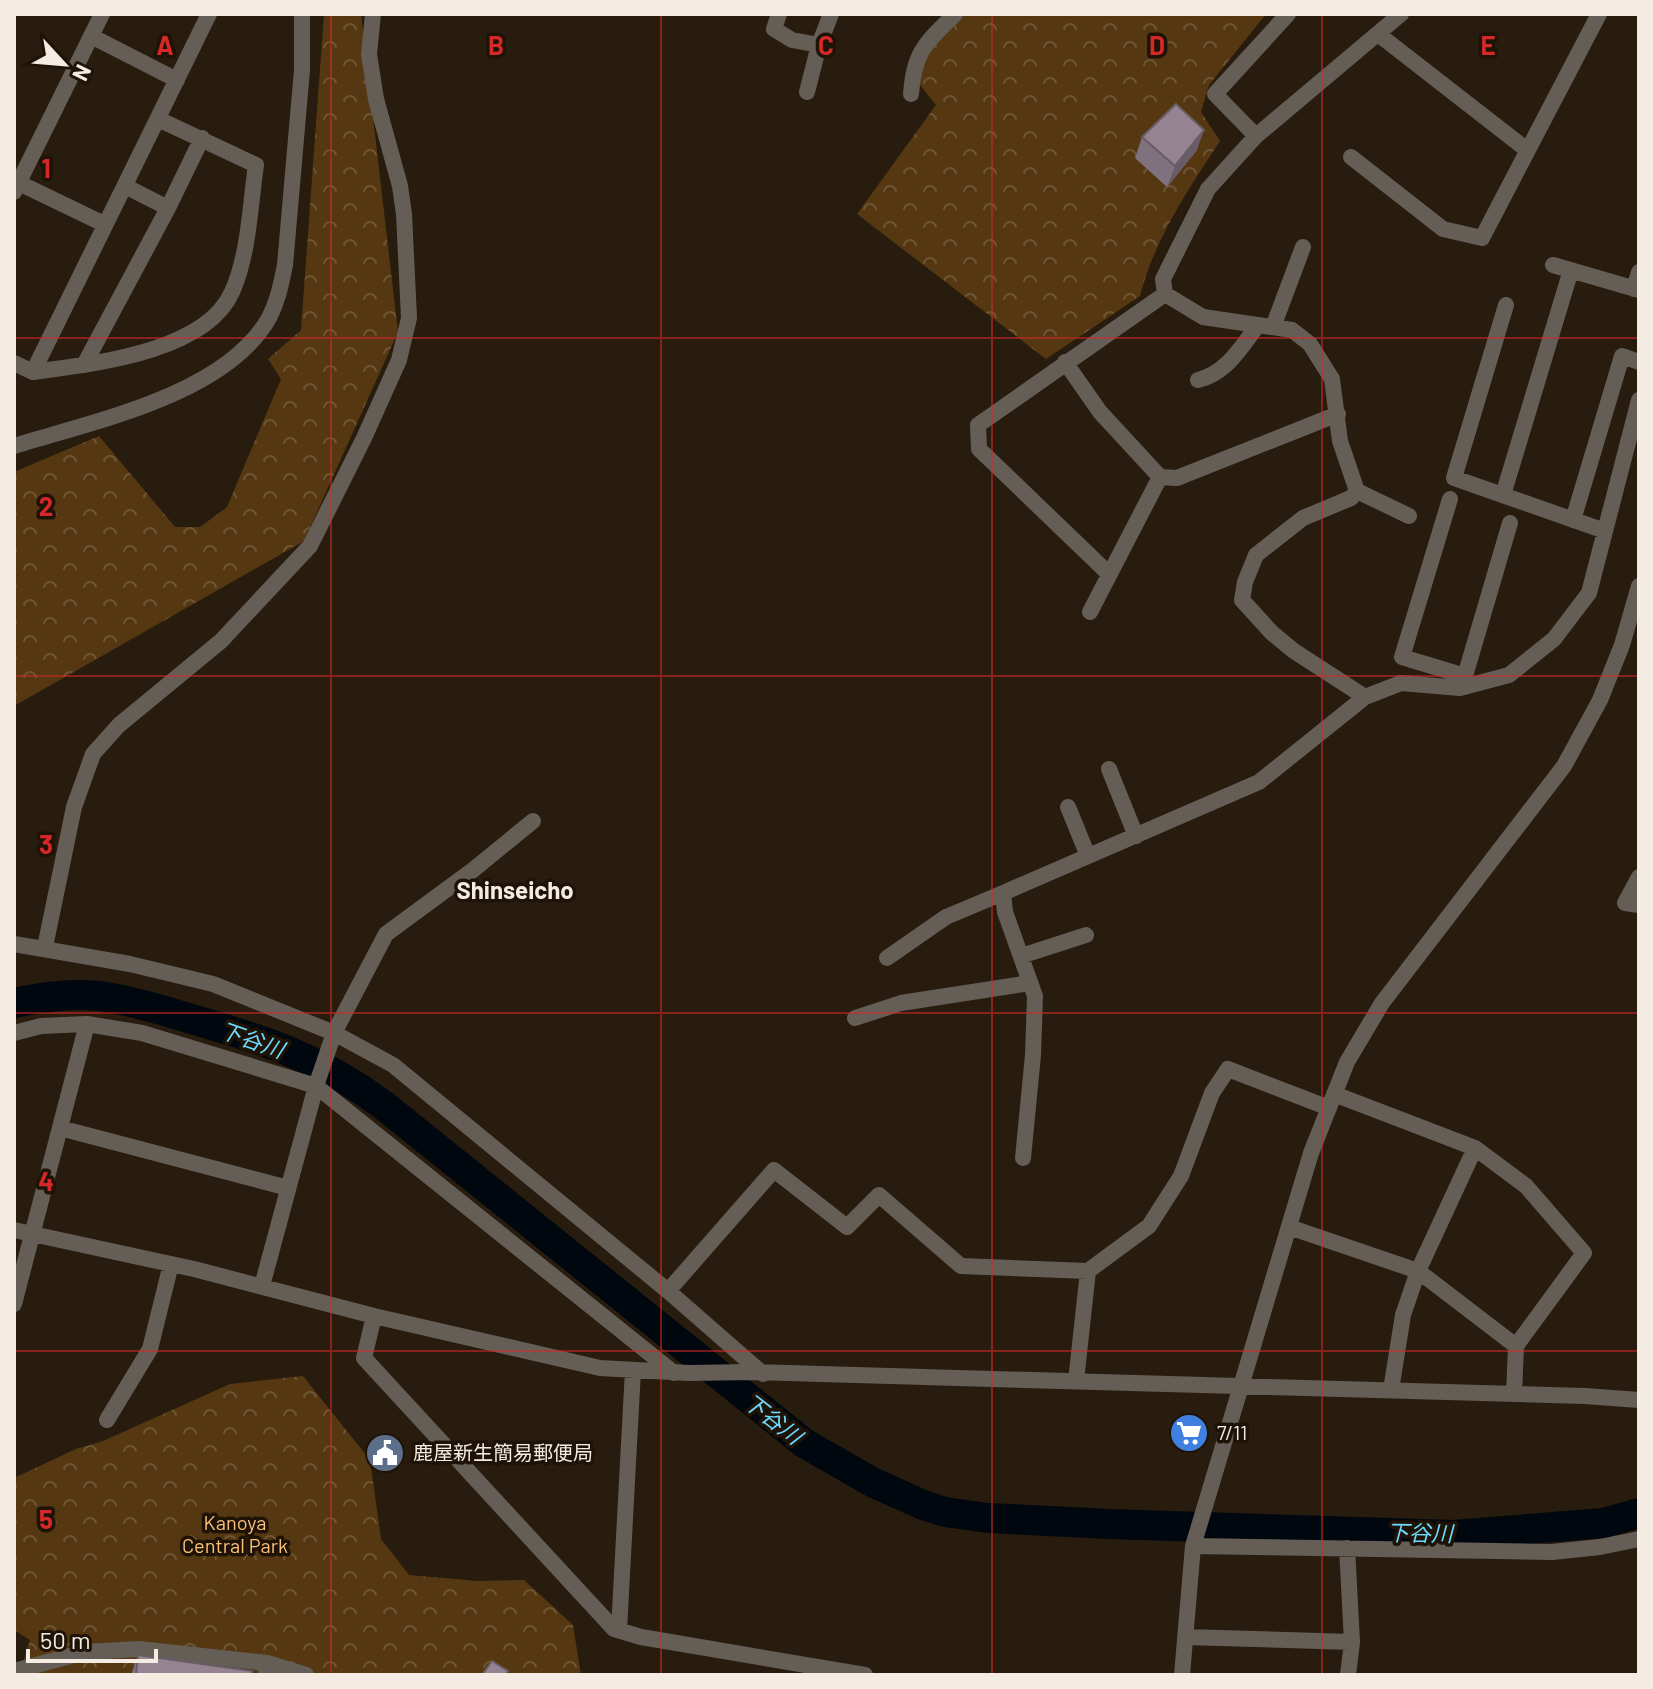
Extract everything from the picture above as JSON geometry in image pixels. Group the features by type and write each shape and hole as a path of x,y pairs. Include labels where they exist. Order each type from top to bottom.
{"street":[{"path":"102,14 16,187 104,224"},
{"path":"33,372 209,14"},
{"path":"14,446 158,400 207,379 239,355 258,334 279,294 285,265 302,70 302,14"},
{"path":"45,947 74,807 93,754 119,725 221,641 310,546 399,360 409,318 404,214 400,186 376,99 369,54 373,14"},
{"path":"779,14 774,29 792,40 819,45"},
{"path":"807,92 831,14"},
{"path":"911,94 913,69 922,48 955,14"},
{"path":"1256,136 1215,94 1288,14"},
{"path":"1165,294 1163,279 1208,189 1256,136 1401,14"},
{"path":"1351,157 1443,229 1482,238 1599,14"},
{"path":"1378,34 1527,150"},
{"path":"91,36 177,80"},
{"path":"14,363 33,372 84,365 157,348 192,333 215,315 231,296 241,270 256,165 158,119"},
{"path":"84,365 202,138"},
{"path":"125,186 168,208"},
{"path":"1198,380 1214,376 1223,369 1266,326 1303,247"},
{"path":"1553,265 1637,284"},
{"path":"1503,495 1571,270"},
{"path":"1165,294 1203,317 1292,330 1310,344 1332,379 1340,441 1357,491 1409,516"},
{"path":"1109,574 979,449 978,425 1165,294"},
{"path":"1506,305 1454,478 1605,531"},
{"path":"1573,520 1622,356 1639,362"},
{"path":"1065,362 1100,412 1160,477 1177,478 1338,414"},
{"path":"1450,499 1402,657 1466,681 1509,675 1554,639 1589,593 1639,400"},
{"path":"1090,612 1160,477"},
{"path":"1357,491 1351,498 1303,518 1256,555 1245,582 1242,600 1272,633 1294,651 1365,697"},
{"path":"887,958 946,917 1259,782 1365,697 1401,683 1460,688 1466,681 1510,523"},
{"path":"1182,1675 1193,1546 1311,1153 1347,1062 1382,1003 1564,766 1600,700 1622,645 1639,586"},
{"path":"1109,769 1136,836"},
{"path":"1068,807 1088,856"},
{"path":"262,1286 316,1086 334,1033 386,934 533,821"},
{"path":"1639,877 1625,903 1639,905"},
{"path":"1003,893 1005,912 1035,996 1023,1158"},
{"path":"1021,956 1086,935"},
{"path":"14,944 130,964 213,984 334,1033 393,1065 668,1291 757,1373"},
{"path":"855,1018 901,1003 1030,983"},
{"path":"14,1304 87,1024"},
{"path":"14,1033 41,1026 87,1024 142,1033 316,1086 681,1373"},
{"path":"668,1291 774,1170 847,1227 879,1195 961,1266 1088,1271 1149,1226 1181,1176 1212,1093 1228,1069 1475,1148 1526,1186 1584,1253 1516,1346 1514,1394"},
{"path":"60,1128 288,1188"},
{"path":"1391,1390 1403,1315 1418,1271 1475,1148"},
{"path":"1289,1227 1418,1271 1516,1346"},
{"path":"14,1230 171,1264 374,1316 600,1368 681,1373 1242,1384 1639,1400"},
{"path":"107,1420 150,1349 171,1264"},
{"path":"1076,1381 1088,1271"},
{"path":"374,1316 364,1358 614,1629 641,1637 865,1675"},
{"path":"619,1630 633,1370"},
{"path":"1193,1546 1552,1552 1639,1539"},
{"path":"1347,1548 1352,1642 1348,1675"},
{"path":"1185,1637 1352,1642"},
{"path":"14,1671 85,1652 139,1649 306,1675"}],"green space":[{"path":"324,14 361,14 398,332 304,541 14,706 14,472 99,436 175,527 200,527 227,507 281,379 268,359 301,330"},
{"path":"964,14 1266,14 1209,85 1201,112 1220,141 1163,235 1140,296 1046,359 857,214 936,105 916,80 923,55"},
{"name":"Kanoya Central Park","path":"303,1376 370,1460 381,1539 409,1575 477,1581 524,1580 573,1625 581,1675 19,1675 30,1640 14,1630 14,1478 230,1384"}],"building":[{"path":"1176,104 1204,130 1175,166 1142,137"},
{"path":"138,1655 252,1671 251,1675 136,1675"},
{"path":"492,1661 508,1671 505,1675 482,1675"}],"waterway":[{"name":"下谷川","path":"14,1003 78,995 121,1000 266,1042 336,1074 382,1104 804,1443 872,1482 945,1512 988,1518 1109,1524 1453,1535 1604,1523 1639,1513"}],"place":[{"name":"7/11","path":"1189,1433"},
{"name":"鹿屋新生簡易郵便局","path":"385,1453"}],"district":[{"name":"Shinseicho","path":"515,891"}]}
